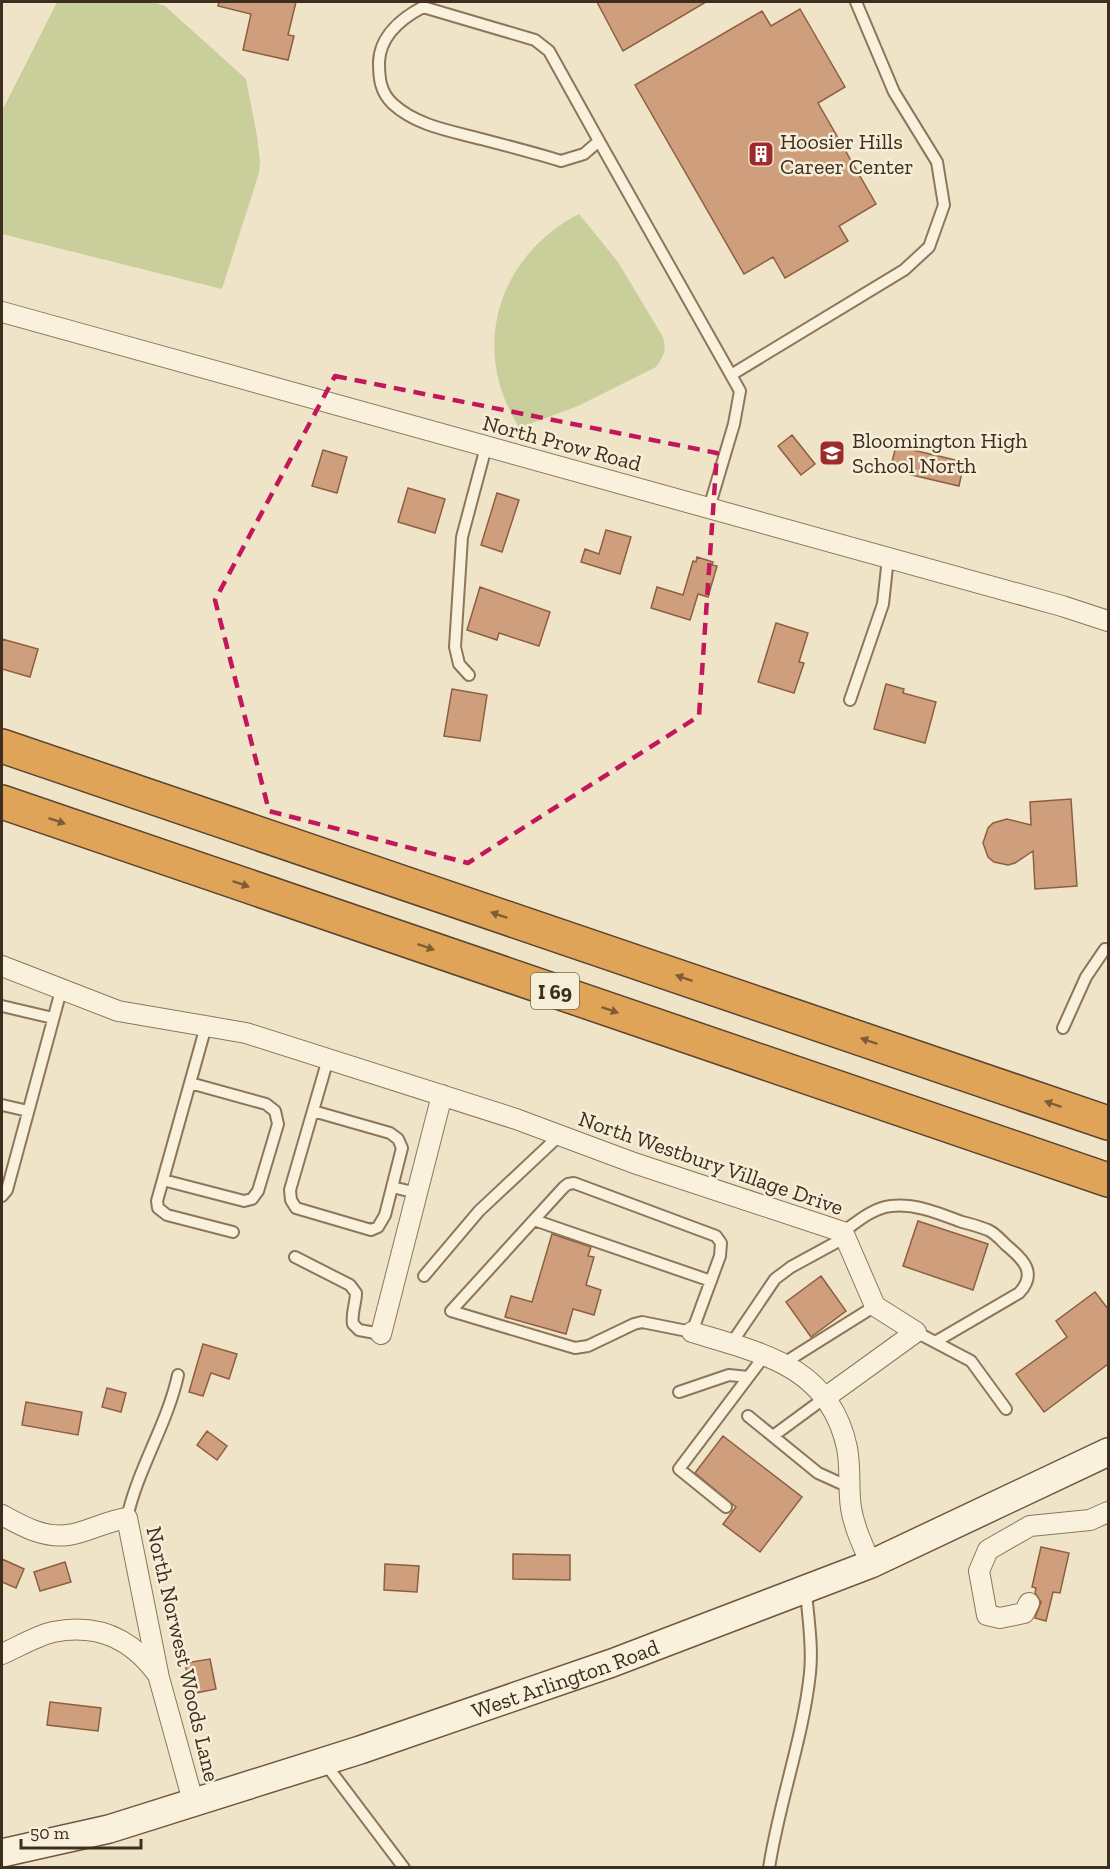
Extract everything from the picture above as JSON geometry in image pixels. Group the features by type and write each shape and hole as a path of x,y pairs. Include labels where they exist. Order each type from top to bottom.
{"highway":[{"name":"I 69","path":"2,746 1108,1123"},
{"name":"I 69","path":"2,802 1108,1180"}],"street":[{"name":"North Prow Road","path":"2,312 1062,606 1108,621"},
{"name":"North Westbury Village Drive","path":"2,966 118,1011 246,1033 442,1095 845,1234 875,1306"},
{"path":"381,1334 442,1095"},
{"path":"826,1397 916,1332 875,1306"},
{"path":"692,1332 784,1363 807,1379 826,1397 842,1430 848,1449 851,1509 871,1564"},
{"name":"West Arlington Road","path":"2,1853 109,1829 360,1750 612,1663 871,1564 1108,1452"},
{"path":"1029,1603 1024,1613 1000,1618 987,1615 979,1571 988,1550 1030,1526 1090,1520 1108,1512"},
{"path":"2,1515 33,1531 51,1535 69,1535 113,1520 127,1518"},
{"name":"North Norwest Woods Lane","path":"127,1518 159,1678 193,1802"},
{"path":"2,1654 52,1633 90,1630 122,1640 139,1653 159,1678"}],"lane":[{"path":"731,375 904,270 929,248 944,205 937,162 894,92 856,2"},
{"path":"599,141 584,154 561,161 420,123 392,103 379,82 379,58 384,42 409,14 423,7 535,40 549,51 740,391 734,424 709,508"},
{"path":"469,675 459,664 455,647 462,537 486,447"},
{"path":"850,700 883,604 888,558"},
{"path":"1063,1028 1086,977 1107,948"},
{"path":"2,1196 7,1190 53,1018 63,990"},
{"path":"2,1006 53,1018"},
{"path":"206,1026 157,1201 158,1208 167,1215 233,1232"},
{"path":"313,1112 390,1132 398,1139 402,1148 385,1215 378,1227 370,1230 296,1208 291,1200 290,1190 328,1059"},
{"path":"163,1180 244,1201 252,1198 258,1191 278,1124 274,1111 266,1104 190,1083"},
{"path":"2,1105 28,1111"},
{"path":"424,1276 479,1211 560,1135"},
{"path":"573,1183 716,1236 721,1243 720,1256 692,1332 642,1322 588,1346 575,1348 451,1311 534,1220 564,1187 573,1183"},
{"path":"392,1187 417,1193"},
{"path":"731,1344 775,1279 845,1234 873,1211 890,1206 925,1209 990,1231 1023,1258 1027,1269 1027,1279 1019,1293 935,1342"},
{"path":"534,1220 711,1281"},
{"path":"295,1257 350,1285 356,1293 353,1324 359,1330 381,1334"},
{"path":"784,1363 875,1306"},
{"path":"916,1332 971,1361 1006,1409"},
{"path":"726,1507 679,1469 765,1355"},
{"path":"127,1518 132,1494 161,1428 178,1375"},
{"path":"679,1392 729,1375 748,1377"},
{"path":"773,1436 826,1397"},
{"path":"748,1416 818,1473 849,1487"},
{"path":"769,1868 774,1836 804,1712 810,1672 806,1589"},
{"path":"324,1761 404,1868"}],"highlighted area":[{"path":"335,376 717,453 699,716 468,863 269,811 215,600"}],"green space":[{"path":"57,2 153,2 165,6 246,79 257,136 259,173 222,289 2,234 2,111"},
{"path":"579,214 618,262 663,337 664,353 656,367 578,406 519,428 504,398 496,367 494,343 503,298 512,277 525,258 559,226"}],"building":[{"path":"219,2 296,2 288,35 294,36 288,60 243,50 251,14 218,6"},
{"path":"597,2 706,2 623,51"},
{"name":"Hoosier Hills Career Center","path":"800,9 845,87 818,103 876,204 839,226 848,241 785,278 773,257 744,274 635,85 762,11 771,26"},
{"path":"792,435 815,464 801,475 778,446"},
{"path":"896,446 964,462 959,486 890,470"},
{"path":"323,450 347,457 337,493 312,486"},
{"path":"408,488 445,499 435,533 398,522"},
{"path":"497,493 519,500 502,552 481,545"},
{"path":"606,530 631,537 620,574 581,562 585,549 599,554"},
{"path":"697,557 713,562 712,565 717,566 708,597 698,594 690,620 651,608 657,587 683,595 693,561 696,562"},
{"path":"480,587 550,612 539,646 499,633 497,640 467,630"},
{"path":"776,623 808,633 799,662 804,663 794,693 758,682"},
{"path":"2,639 38,649 30,677 2,669"},
{"path":"886,684 904,689 903,693 936,702 925,743 874,729"},
{"path":"452,689 487,695 480,741 444,736"},
{"path":"1071,799 1077,886 1035,889 1033,851 1008,865 994,862 988,857 983,843 988,828 993,823 1007,819 1031,825 1030,802"},
{"path":"918,1221 988,1244 973,1290 903,1266"},
{"path":"552,1234 591,1247 588,1256 594,1257 586,1285 601,1290 594,1315 573,1309 566,1334 505,1317 511,1296 532,1302"},
{"path":"821,1276 846,1311 811,1337 786,1302"},
{"path":"1095,1292 1108,1309 1108,1364 1044,1412 1016,1374 1067,1337 1056,1321"},
{"path":"203,1344 237,1354 229,1379 211,1373 203,1396 189,1392"},
{"path":"107,1388 126,1393 121,1412 102,1407"},
{"path":"26,1402 82,1412 78,1435 22,1425"},
{"path":"207,1431 227,1446 217,1460 197,1445"},
{"path":"723,1436 802,1497 760,1552 723,1524 736,1507 695,1473"},
{"path":"1041,1547 1069,1553 1060,1593 1053,1592 1046,1621 1035,1618 1041,1602 1035,1593 1036,1588 1032,1587"},
{"path":"513,1554 570,1555 570,1580 513,1579"},
{"path":"2,1559 24,1569 16,1588 2,1582"},
{"path":"65,1562 71,1582 40,1591 34,1572"},
{"path":"385,1564 419,1566 417,1592 384,1590"},
{"path":"210,1659 216,1689 191,1694 185,1663"},
{"path":"50,1702 101,1708 98,1731 47,1725"}],"place":[{"name":"Hoosier Hills Career Center","path":"761,154"},
{"name":"Bloomington High School North","path":"832,453"}]}
